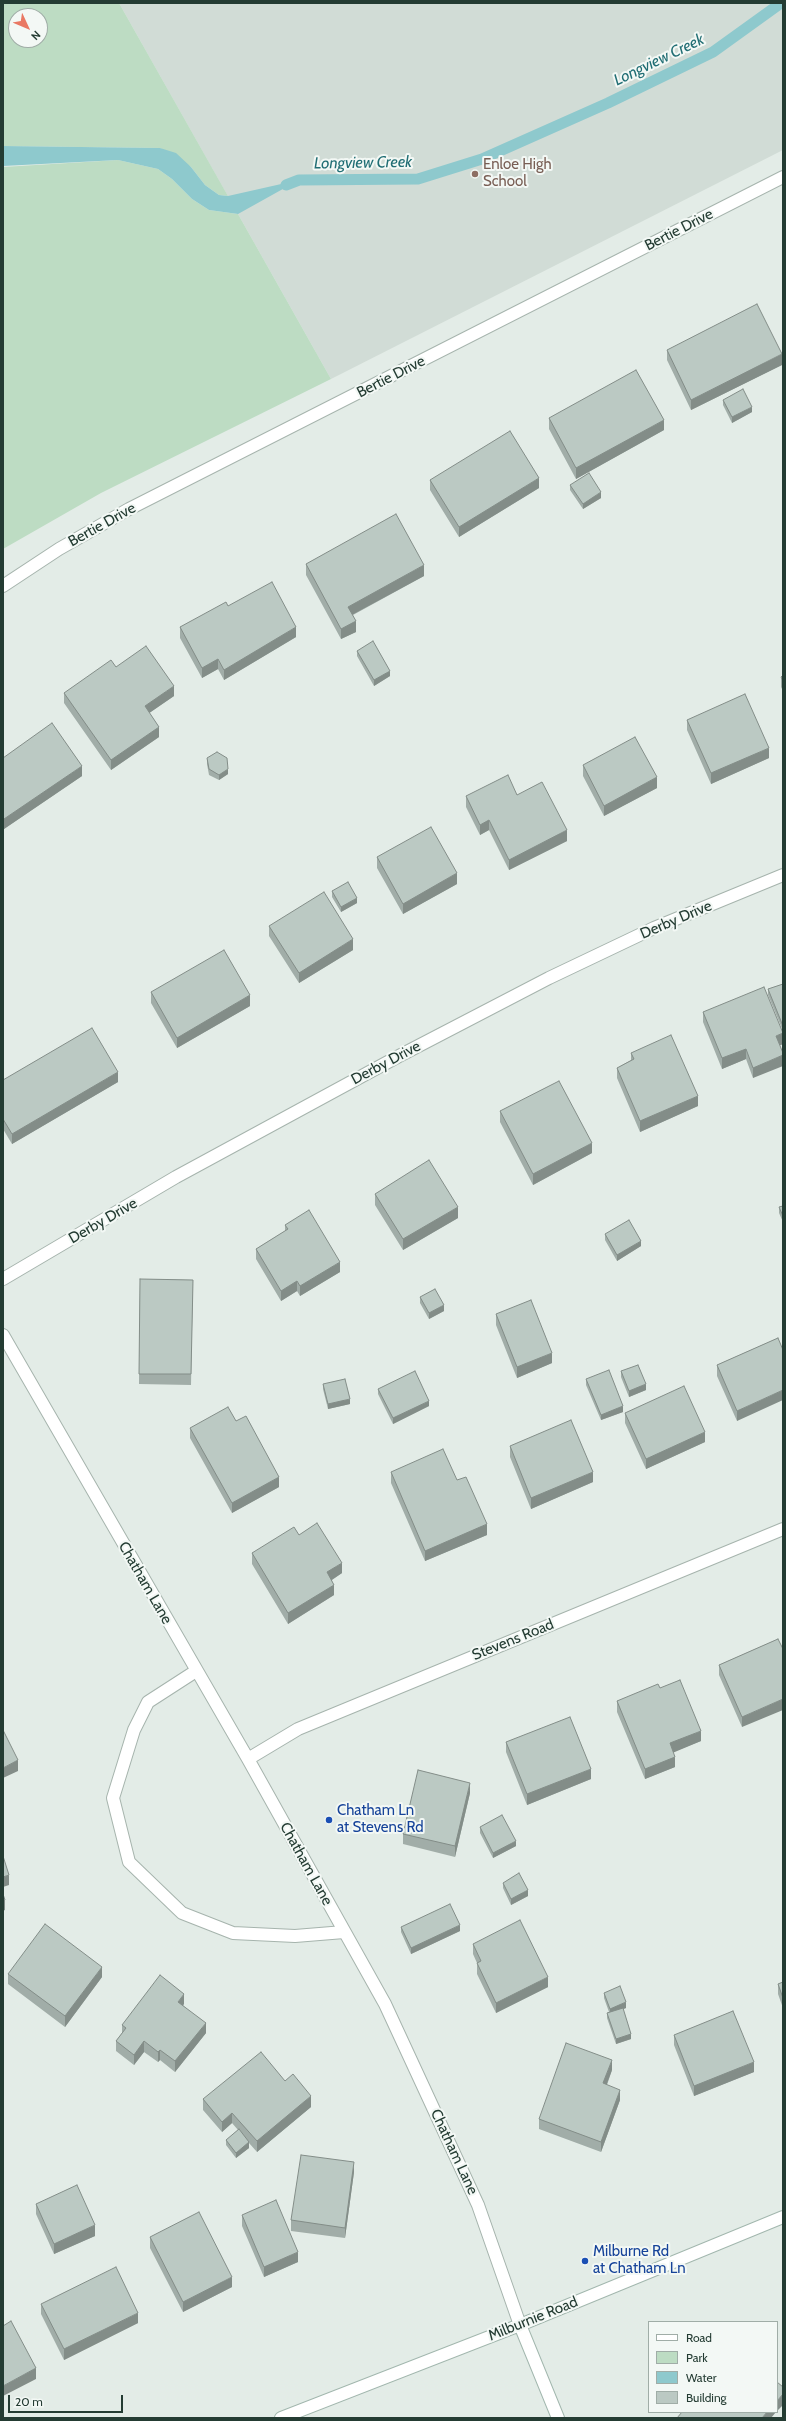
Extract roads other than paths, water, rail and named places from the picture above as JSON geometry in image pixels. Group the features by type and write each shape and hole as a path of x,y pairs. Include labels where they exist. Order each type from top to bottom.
{"street":[{"name":"Bertie Drive","path":"3,586 59,549 129,509 783,177"},
{"name":"Derby Drive","path":"3,1279 176,1177 399,1056 549,978 654,928 783,875"},
{"name":"Chatham Lane","path":"3,1335 248,1759 385,2004 478,2205 520,2325 558,2418"},
{"name":"Stevens Road","path":"248,1759 298,1729 783,1529"},
{"path":"196,1671 148,1702 134,1730 114,1798 129,1862 182,1913 233,1933 295,1936 344,1932"},
{"name":"Milburnie Road","path":"281,2418 520,2325 783,2217"}],"water":[{"path":"3,146 160,148 176,153 191,167 205,185 219,195 228,196 299,180 238,214 209,210 192,199 172,179 158,169 118,160 3,166"}],"waterway":[{"name":"Longview Creek","path":"286,185 299,180 418,179 482,159 608,103 713,52 781,3"}],"place":[{"name":"Enloe High School","path":"475,174"},
{"name":"Chatham Ln at Stevens Rd","path":"329,1820"},
{"name":"Milburne Rd at Chatham Ln","path":"585,2261"}]}
